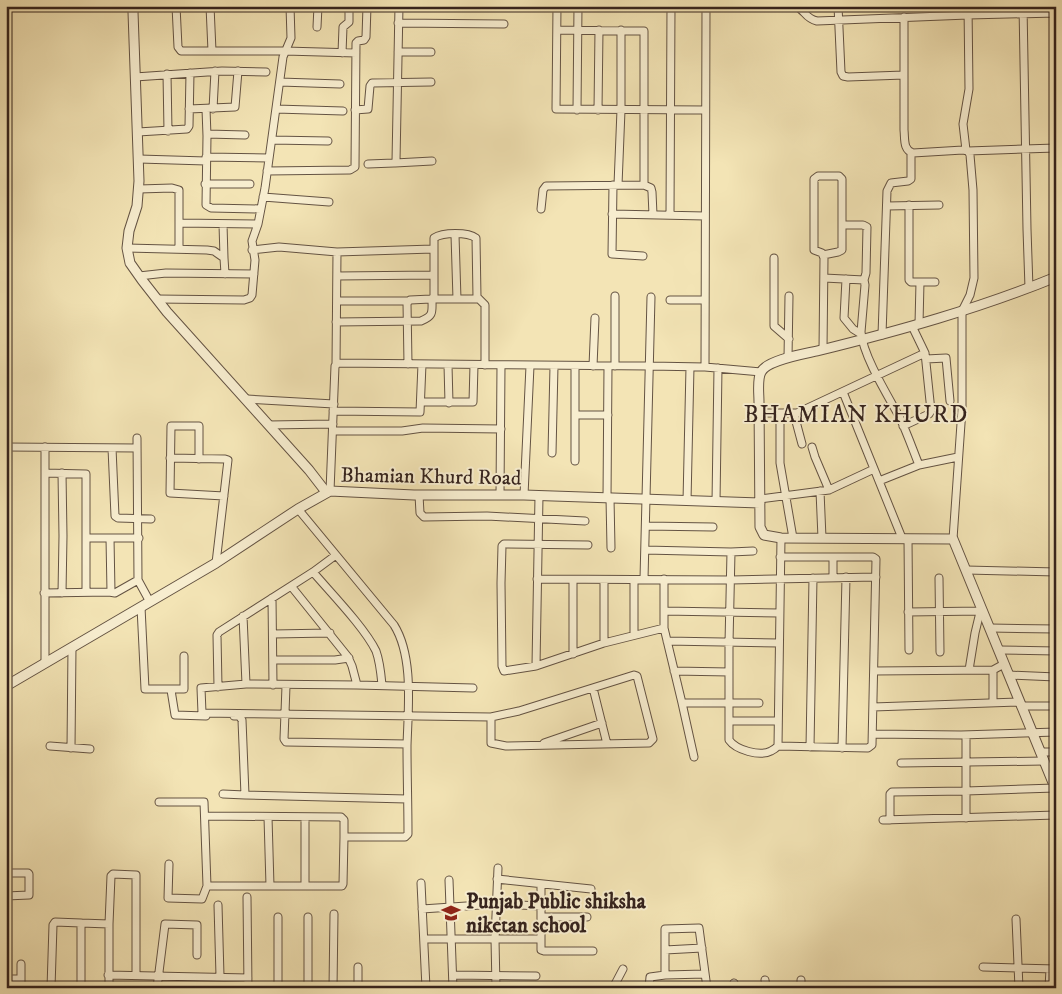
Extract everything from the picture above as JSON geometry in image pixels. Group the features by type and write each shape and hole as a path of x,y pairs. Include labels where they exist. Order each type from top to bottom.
{"street":[{"path":"135,6 133,12 139,189 129,231 127,248 130,263 157,299 328,492"},
{"path":"176,6 178,49 181,51 285,50 356,53"},
{"path":"210,6 212,51"},
{"path":"157,299 247,299 252,295 255,260 252,240 261,209 285,50 291,38 290,6"},
{"path":"317,27 318,6"},
{"path":"342,53 343,27 349,22 349,6"},
{"path":"267,171 354,169 356,53 357,41 366,38 366,6"},
{"path":"395,162 398,6"},
{"path":"557,6 555,107 558,110 706,110"},
{"path":"577,110 578,6"},
{"path":"670,215 671,6"},
{"path":"705,367 706,6"},
{"path":"795,6 800,8 808,18 817,21 968,14 984,10 1023,10 1056,13"},
{"path":"805,6 808,18"},
{"path":"838,6 841,72 843,76 904,75"},
{"path":"968,6 969,89 963,124 966,151 970,155 974,278 970,295 962,311 962,408 953,539 1020,704 1053,778 1055,789 892,792 890,794 887,820 1056,815"},
{"path":"1056,6 1056,21"},
{"path":"1023,10 1030,288"},
{"path":"904,17 906,148 911,152 1056,148"},
{"path":"398,23 504,24"},
{"path":"557,30 643,30 645,33 644,185"},
{"path":"598,110 599,30"},
{"path":"621,30 621,110 612,214 612,254 643,256"},
{"path":"398,52 431,52"},
{"path":"135,77 238,70 266,72"},
{"path":"189,109 235,107 238,70"},
{"path":"215,71 207,134 205,202 207,208 261,209"},
{"path":"138,132 187,129 189,126 190,73"},
{"path":"167,74 168,131"},
{"path":"280,82 340,84"},
{"path":"355,110 368,109 370,86 372,83 431,82"},
{"path":"276,109 343,111"},
{"path":"207,134 245,135"},
{"path":"272,140 328,141"},
{"path":"882,334 887,191 891,183 908,181 911,178 911,152"},
{"path":"139,159 269,158"},
{"path":"368,164 432,161"},
{"path":"816,176 841,177 842,225 842,250 823,255 814,250 814,179 816,176"},
{"path":"205,184 250,184"},
{"path":"541,209 543,190 546,186 644,185 651,188 653,215"},
{"path":"139,189 172,188 179,190 179,249"},
{"path":"263,197 329,202"},
{"path":"909,205 908,280 910,282 935,282"},
{"path":"887,206 939,205"},
{"path":"612,214 705,216"},
{"path":"179,223 258,224"},
{"path":"223,224 225,274"},
{"path":"842,225 863,225 867,227 862,337 878,377 903,426 919,465"},
{"path":"455,235 457,299"},
{"path":"336,322 407,322 421,321 428,318 432,310 433,299 433,241 437,236 470,235 476,238 477,293 485,309 485,365"},
{"path":"252,250 279,247 337,252 433,249"},
{"path":"127,248 207,250 214,251 224,258"},
{"path":"328,492 336,365 337,252"},
{"path":"823,255 823,349"},
{"path":"774,258 774,326 789,339"},
{"path":"138,276 166,273 254,274"},
{"path":"337,276 434,275"},
{"path":"953,539 781,538 768,536 761,531 759,413 761,372 766,367 788,358 962,311 1030,288 1056,277"},
{"path":"824,278 864,280"},
{"path":"846,279 844,318 862,337"},
{"path":"903,426 930,412 925,356 915,325 920,282"},
{"path":"610,548 608,415 615,296"},
{"path":"788,358 789,296"},
{"path":"644,579 651,297"},
{"path":"337,301 479,299"},
{"path":"670,300 705,300"},
{"path":"408,301 408,364"},
{"path":"594,366 595,318"},
{"path":"759,413 794,414 925,356 946,358 950,401"},
{"path":"247,399 419,412 422,411 422,364"},
{"path":"336,365 650,366 705,367 761,372"},
{"path":"448,365 448,403"},
{"path":"422,402 473,402 474,365"},
{"path":"500,495 501,365"},
{"path":"524,495 530,366"},
{"path":"552,453 554,366"},
{"path":"575,461 576,366"},
{"path":"687,501 690,367"},
{"path":"716,502 718,368"},
{"path":"843,392 905,539 909,650"},
{"path":"780,413 780,464 793,538"},
{"path":"794,414 802,444"},
{"path":"575,415 608,415"},
{"path":"199,459 199,426 174,425 170,427 171,494 224,496"},
{"path":"269,426 402,431 423,428 501,429"},
{"path":"137,438 138,580 150,602"},
{"path":"6,447 137,448"},
{"path":"44,663 45,447"},
{"path":"812,447 829,490"},
{"path":"112,448 115,515 118,518 151,519"},
{"path":"879,481 919,465 958,457"},
{"path":"170,458 228,460 216,563"},
{"path":"760,501 829,490 874,469"},
{"path":"45,473 86,474 86,592"},
{"path":"62,473 62,593"},
{"path":"820,491 822,538"},
{"name":"Bhamian Khurd Road","path":"6,686 216,563 298,509 328,492 524,495 716,502 760,501"},
{"path":"420,494 420,513 422,516 487,516 585,521"},
{"path":"536,666 539,496"},
{"path":"298,509 394,625 402,636 406,654 408,686 408,836 344,837"},
{"path":"646,526 713,527"},
{"path":"86,538 139,538"},
{"path":"110,538 112,592"},
{"path":"778,746 781,538"},
{"path":"588,545 504,544 502,546 502,669 508,672 536,666 604,643 664,628"},
{"path":"645,550 753,551"},
{"path":"731,552 729,740 738,747 761,752 770,752 778,746 871,747 873,734 876,560 875,558 780,557"},
{"path":"218,687 217,634 220,630 313,572 336,555"},
{"path":"833,557 833,577"},
{"path":"966,570 1056,572"},
{"path":"313,572 374,648 379,661 382,685"},
{"path":"842,748 846,577"},
{"path":"537,580 634,581 644,579 730,580 876,577"},
{"path":"810,747 813,578"},
{"path":"939,578 941,611 940,652"},
{"path":"664,579 664,628 694,757"},
{"path":"44,593 118,592 138,580"},
{"path":"573,580 573,654"},
{"path":"604,580 604,643"},
{"path":"634,581 634,635"},
{"path":"291,586 349,658 357,685"},
{"path":"272,598 273,685"},
{"path":"141,608 144,687 147,690 185,688 184,656"},
{"path":"908,612 981,610"},
{"path":"969,670 981,610"},
{"path":"664,611 779,613"},
{"path":"243,616 246,684"},
{"path":"990,628 1056,629"},
{"path":"273,634 330,633"},
{"path":"667,641 779,643"},
{"path":"71,748 72,648"},
{"path":"998,650 1056,651"},
{"path":"273,660 335,660 349,658"},
{"path":"874,671 994,670 1004,664"},
{"path":"993,703 994,670"},
{"path":"674,672 729,672"},
{"path":"473,688 246,684 201,688 202,713 491,716 519,711 634,675 637,676 641,686 653,740 649,743 506,746 493,744 491,741 491,716"},
{"path":"1009,676 1056,677"},
{"path":"286,686 284,739 286,742 408,744"},
{"path":"593,688 607,744"},
{"path":"171,690 173,712 176,716 236,716 241,718 245,795"},
{"path":"682,703 759,703"},
{"path":"873,707 993,703 1056,706"},
{"path":"729,721 778,722"},
{"path":"537,746 602,723"},
{"path":"873,734 966,735 1056,732"},
{"path":"966,735 966,818"},
{"path":"50,746 90,749"},
{"path":"901,763 966,762 1042,756 1056,752"},
{"path":"223,794 408,799"},
{"path":"159,802 202,801 204,803 207,886 202,899 168,898 169,864"},
{"path":"205,816 343,818 344,837 342,886 207,886"},
{"path":"268,816 270,886"},
{"path":"305,816 305,886"},
{"path":"496,988 495,939 498,868"},
{"path":"6,873 29,874 28,895 6,896"},
{"path":"109,988 109,924 111,876 113,874 136,875 136,975"},
{"path":"497,879 591,889"},
{"path":"449,880 453,988"},
{"path":"421,883 426,988"},
{"path":"541,884 541,950 593,951"},
{"path":"247,898 248,988"},
{"path":"422,908 450,908 496,904 541,906"},
{"path":"218,906 220,976"},
{"path":"333,988 334,914"},
{"path":"278,917 278,988"},
{"path":"308,917 308,988"},
{"path":"541,917 587,917"},
{"path":"1016,919 1019,988"},
{"path":"51,988 53,924 55,922 109,924"},
{"path":"80,923 81,988"},
{"path":"157,988 164,924 198,925 197,955"},
{"path":"665,975 666,929 700,928 707,988"},
{"path":"424,939 540,939"},
{"path":"665,950 702,948"},
{"path":"21,964 21,988"},
{"path":"358,966 358,988"},
{"path":"982,968 1053,969 1049,988"},
{"path":"613,988 623,969"},
{"path":"649,988 650,977 705,974"},
{"path":"108,975 248,978"},
{"path":"453,975 536,976"},
{"path":"6,979 21,979"}],"place":[{"name":"Punjab Public shiksha niketan school","path":"451,913"}],"district":[{"name":"BHAMIAN KHURD","path":"856,414"}]}
